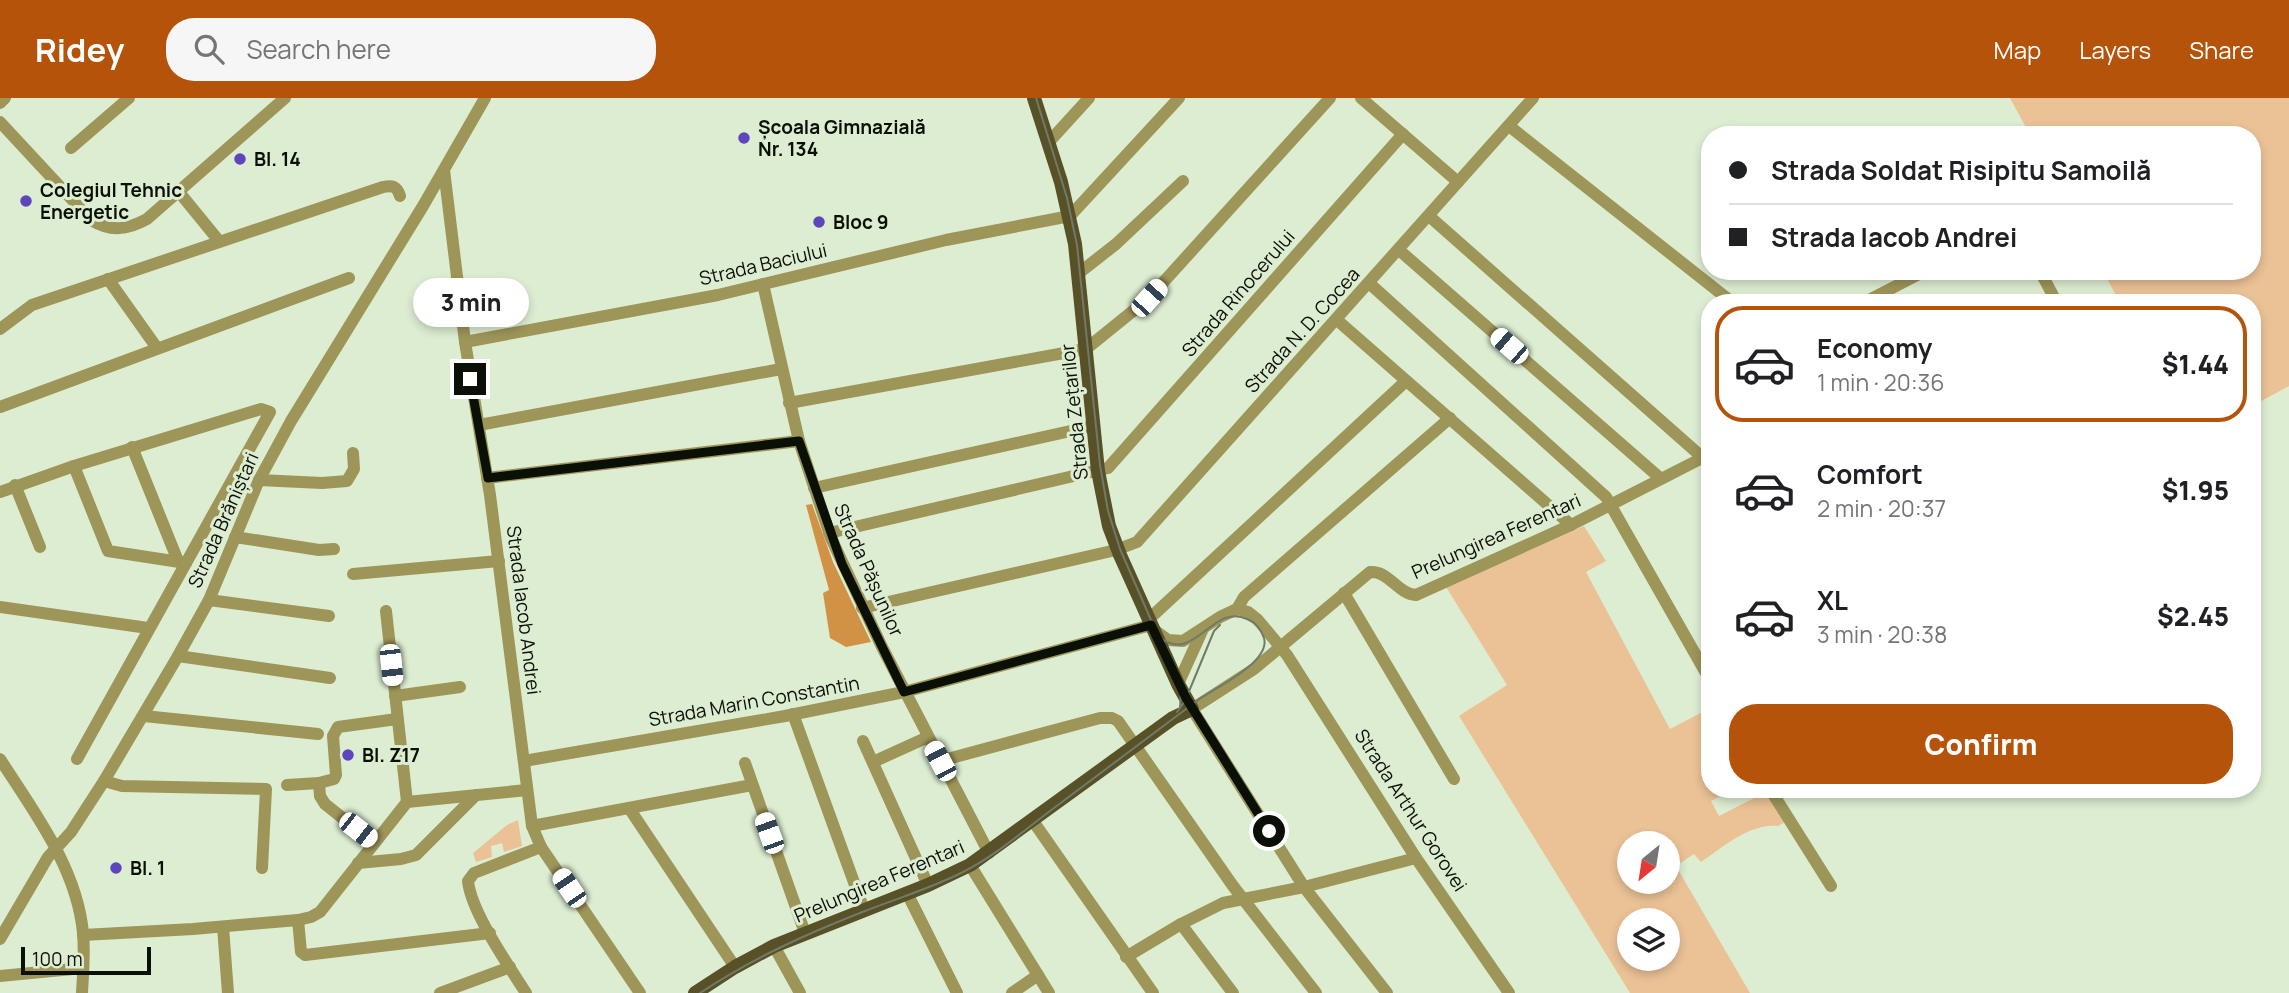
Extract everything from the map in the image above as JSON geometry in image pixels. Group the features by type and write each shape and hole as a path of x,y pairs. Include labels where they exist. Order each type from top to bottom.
{"main road":[{"name":"Strada Zețarilor","path":"1034,98 1070,216 1079,274 1098,471 1107,515 1117,550 1192,709"},
{"path":"1173,718 1178,699 1178,684"},
{"name":"Prelungirea Ferentari","path":"696,993 735,967 774,946 928,885 970,865 1173,718 1192,709"}],"street":[{"path":"0,103 5,98"},
{"path":"71,148 130,98"},
{"path":"0,122 91,220 114,230 133,226 147,219 285,98"},
{"name":"Strada Brăniștari","path":"0,939 56,848 71,832 144,716 209,600 259,480 291,421 485,98"},
{"path":"1048,143 1089,98"},
{"path":"1070,216 1179,98"},
{"path":"789,403 1086,349 1149,298 1330,98"},
{"path":"1361,98 1458,182"},
{"name":"Strada N. D. Cocea","path":"862,608 1117,550 1133,544 1337,320 1533,98"},
{"path":"1509,126 1701,277"},
{"name":"Strada Rinocerului","path":"1098,471 1113,464 1403,134"},
{"name":"Strada Iacob Andrei","path":"444,170 465,342 488,478 532,826 541,847 640,993"},
{"path":"1079,274 1116,244 1183,181"},
{"path":"0,329 32,305 219,241 390,185 395,187 400,196"},
{"path":"179,192 219,241"},
{"name":"Strada Baciului","path":"465,342 636,312 958,237 1070,216"},
{"path":"1429,216 1701,451"},
{"path":"1398,250 1660,478"},
{"path":"0,407 349,278"},
{"path":"108,279 157,348"},
{"path":"1704,280 1722,294"},
{"path":"1880,294 1908,280"},
{"path":"1369,283 1612,503 1701,664"},
{"name":"Strada Pășunilor","path":"764,284 789,403 829,533 862,608 989,853"},
{"path":"1337,320 1571,525"},
{"path":"479,425 782,369"},
{"name":"Strada Marin Constantin","path":"524,761 904,692 1151,624 1406,381"},
{"path":"0,492 132,447 261,409 271,414 182,562 76,759"},
{"path":"1151,624 1164,638 1176,642 1187,640 1220,617 1237,610 1244,597 1450,418"},
{"path":"814,488 1093,426"},
{"path":"488,478 799,441"},
{"path":"132,447 182,562"},
{"path":"259,480 322,483 347,481 354,469 353,453"},
{"name":"Prelungirea Ferentari","path":"1192,709 1224,690 1282,647 1373,571 1382,574 1409,594 1416,595 1571,525 1701,458"},
{"path":"74,466 108,551 182,562"},
{"path":"829,533 1098,471"},
{"path":"15,485 40,547"},
{"path":"235,537 319,551 334,549"},
{"path":"353,574 499,561"},
{"path":"1344,593 1454,779"},
{"path":"209,600 329,616"},
{"path":"0,607 148,628"},
{"name":"Strada Arthur Gorovei","path":"1237,610 1252,615 1282,647 1416,858 1509,993"},
{"path":"386,611 407,802"},
{"path":"1178,684 1202,630"},
{"path":"178,656 330,678"},
{"path":"395,696 460,687"},
{"path":"1192,709 1304,887 1387,993"},
{"path":"793,714 864,909"},
{"path":"144,716 318,734"},
{"path":"940,761 1107,717 1118,720 1242,899 1316,993"},
{"path":"287,785 329,782 336,775 333,736 335,729 348,724 397,719"},
{"path":"873,762 928,737"},
{"path":"863,741 928,885"},
{"path":"1,760 56,848 76,898 83,935 82,993"},
{"path":"745,763 805,933"},
{"path":"104,781 122,786 266,789 262,868"},
{"path":"319,783 320,796 326,804 374,843"},
{"path":"532,826 752,785"},
{"path":"83,935 223,927 311,917 320,912 407,802 527,790"},
{"path":"358,863 416,855 476,794"},
{"path":"1778,798 1832,886"},
{"path":"629,808 735,967"},
{"path":"1033,821 1153,993"},
{"path":"526,993 470,894 469,878 480,870 541,847"},
{"path":"1126,957 1223,903 1304,887 1416,858"},
{"path":"970,865 1049,993"},
{"path":"907,893 957,993"},
{"path":"298,920 301,952 305,955 490,933"},
{"path":"1181,924 1233,993"},
{"path":"223,927 228,993"},
{"path":"774,946 800,993"},
{"path":"440,993 510,967"},
{"path":"0,976 83,968"},
{"path":"1012,993 1038,975"}],"shaded area":[{"path":"2010,98 2289,98 2289,386 2261,401 2261,294 2115,294 2108,280 2261,280 2261,126 2025,126"},
{"path":"812,504 833,562 871,642 846,647 830,638 823,593 829,590 806,505"},
{"path":"1584,526 1606,561 1586,572 1670,729 1701,713 1701,798 1716,798 1711,801 1719,816 1754,798 1770,798 1785,822 1747,832 1701,862 1694,854 1680,863 1680,831 1617,831 1617,894 1680,894 1680,873 1750,993 1630,993 1459,716 1507,685 1446,587"},
{"path":"518,820 522,846 504,852 502,843 491,846 492,857 476,862 473,853 507,825"}],"tram line":[{"path":"700,993 801,938 939,883 986,859 1198,700 1240,674 1251,665 1264,647 1264,638 1257,626 1247,619 1235,616 1223,619 1193,640 1182,644 1171,643 1158,636 1120,549 1108,511 1100,465 1077,245 1067,198 1036,98"},
{"path":"1177,712 1185,701 1214,631 1220,625"},
{"path":"1153,634 1181,693 1180,708"}],"place":[{"name":"Școala Gimnazială Nr. 134","path":"744,138"},
{"name":"Bl. 14","path":"240,159"},
{"name":"Colegiul Tehnic Energetic","path":"26,201"},
{"name":"Bloc 9","path":"819,222"},
{"name":"Bl. Z17","path":"348,755"},
{"name":"Bl. 1","path":"116,868"}],"route":[{"path":"470,379 488,478 799,441 829,533 862,608 904,692 1151,625 1186,698 1269,831"}]}
